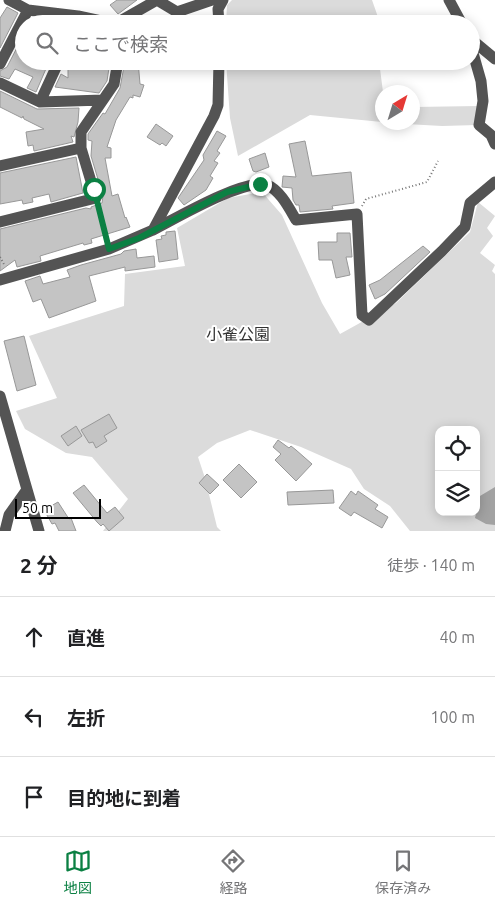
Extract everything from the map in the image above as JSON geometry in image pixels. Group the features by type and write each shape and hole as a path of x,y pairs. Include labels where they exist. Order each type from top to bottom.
{"street":[{"path":"9,0 28,10 70,15"},
{"path":"131,15 157,0 177,12 212,0"},
{"path":"218,15 218,9 223,0"},
{"path":"449,0 457,15"},
{"path":"25,15 28,10"},
{"path":"0,64 15,35"},
{"path":"480,46 495,59"},
{"path":"40,102 55,70"},
{"path":"0,222 96,198 81,148 81,132 114,84 116,70"},
{"path":"153,230 218,105 219,70"},
{"path":"478,70 483,100 479,125 491,135 495,144"},
{"path":"0,84 40,102 103,100"},
{"path":"5,162 81,148"},
{"path":"0,280 109,249 153,230 227,192 260,184 268,185 276,191 287,204 296,220 357,214 362,315 369,320 465,227 470,203 495,182"},
{"path":"0,396 26,491 40,531"},
{"path":"5,531 9,515 26,491"}],"path":[{"path":"357,214 366,199 426,182 438,161"},
{"path":"96,198 109,249"}],"green space":[{"path":"232,0 372,0 377,15 226,15 227,5"},
{"path":"227,70 380,70 382,85 375,85 375,121 310,115 238,156 230,118"},
{"path":"479,106 477,125 420,125 420,107"},
{"name":"小雀公園","path":"262,192 282,215 322,303 340,334 396,303 470,232 478,202 495,216 487,228 493,236 480,253 495,265 492,271 495,274 495,531 410,531 390,506 364,489 351,469 301,447 250,430 217,443 198,457 217,527 221,531 103,531 128,499 92,457 66,453 25,429 16,411 57,398 29,336 124,306 125,274 185,266 177,228 228,198"}],"shaded area":[{"path":"495,487 495,525 486,524 475,518 475,516 480,516 480,496"}],"building":[{"path":"117,0 137,0 118,14 110,5"},
{"path":"7,7 18,13 15,15 15,19 0,48 0,18"},
{"path":"15,51 15,69 9,79 0,76 0,71 7,67"},
{"path":"17,70 45,70 36,92 27,88 33,77"},
{"path":"68,70 109,70 107,81 99,93 55,87 61,74 68,78"},
{"path":"123,70 139,70 140,84 144,85 140,97 133,95 133,98 130,97 116,120 107,147 111,148 111,158 105,158 112,196 118,194 125,218 130,227 91,239 92,243 84,245 83,243 40,256 41,261 17,267 15,260 0,271 0,229 86,208 91,209 91,207 102,203 103,196 91,156 92,141 88,140 88,134 103,113 105,114 120,88"},
{"path":"0,91 37,109 79,108 74,137 71,136 73,142 34,151 33,145 28,146 26,132 44,129 24,119 23,116 22,118 0,107"},
{"path":"156,124 173,136 166,146 162,143 160,145 147,137"},
{"path":"217,131 226,136 217,151 220,153 214,161 218,163 210,176 213,178 206,190 184,205 178,198 204,160 203,155"},
{"path":"305,141 312,176 351,172 354,203 332,206 333,209 300,212 299,205 296,205 293,200 292,188 282,187 283,176 296,177 289,144"},
{"path":"265,153 269,167 256,172 253,171 249,159"},
{"path":"76,157 83,193 51,202 49,194 32,198 33,202 23,204 22,200 0,204 0,173"},
{"path":"175,231 178,259 159,262 156,240 162,239 161,236 166,235 166,232"},
{"path":"337,233 350,233 352,257 346,257 350,275 336,278 332,260 319,260 318,242 337,242"},
{"path":"423,246 430,252 385,294 375,299 369,285 380,280"},
{"path":"136,249 137,258 154,256 155,267 125,271 125,267 89,276 96,301 49,318 41,299 33,302 25,281 40,276 43,284 70,277 67,270 121,254 124,251"},
{"path":"24,336 36,385 17,391 4,341"},
{"path":"109,414 117,428 104,436 107,441 96,448 93,442 89,443 81,430"},
{"path":"76,426 82,436 68,446 61,436"},
{"path":"278,440 289,448 291,446 312,464 296,481 275,460 281,454 273,447"},
{"path":"239,464 257,482 241,498 223,480"},
{"path":"207,474 219,485 210,494 199,483"},
{"path":"84,485 107,513 115,507 124,518 109,531 103,524 101,526 97,522 73,493"},
{"path":"333,490 334,503 288,505 287,492"},
{"path":"351,491 356,495 358,491 378,505 375,509 388,517 382,528 354,512 351,516 339,508"},
{"path":"58,502 69,519 71,518 76,531 59,531 55,523 52,524 44,510"}],"route":[{"path":"94,189 109,249 139,238 227,192 260,184"}]}
